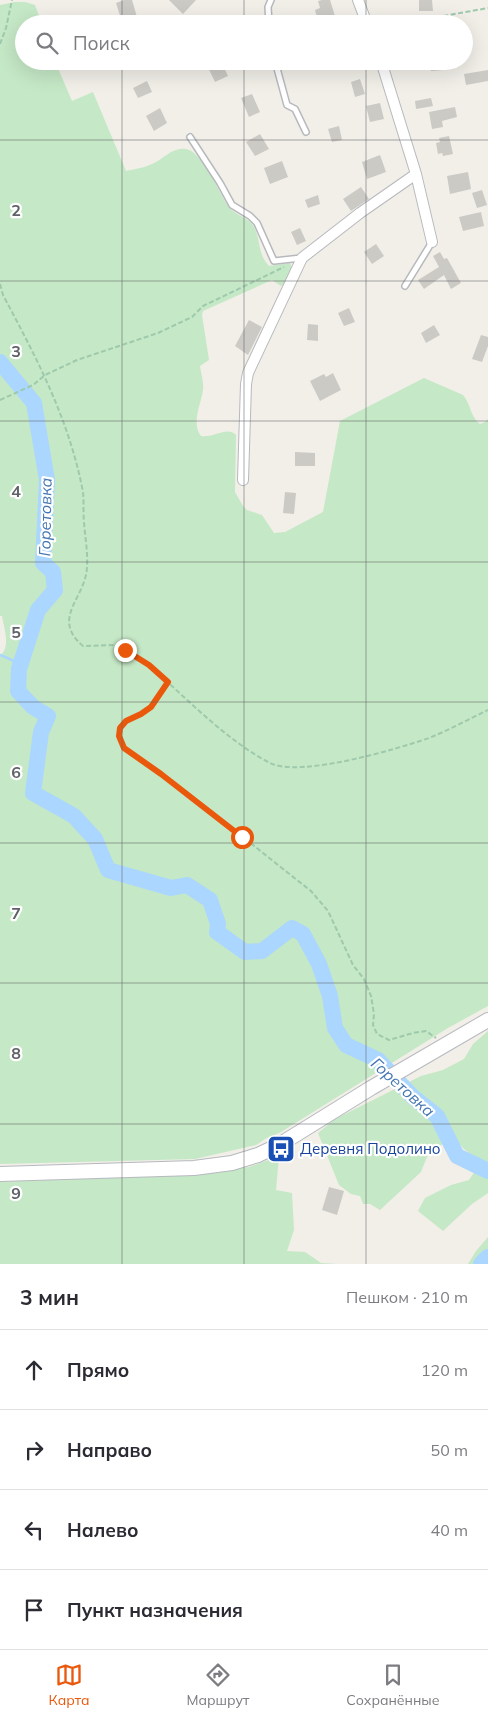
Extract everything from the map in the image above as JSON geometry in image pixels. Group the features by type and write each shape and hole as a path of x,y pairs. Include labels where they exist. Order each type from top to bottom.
{"street":[{"path":"358,0 364,15"},
{"path":"384,70 416,174 432,242"},
{"path":"243,480 248,373 302,258 360,213 416,174"},
{"path":"0,1174 194,1168 232,1163 258,1155 488,1020"}],"lane":[{"path":"268,15 268,7 271,0"},
{"path":"277,70 287,105 295,109 306,132"},
{"path":"190,137 232,205 250,216 257,223 274,261 302,258"},
{"path":"405,286 432,242"}],"path":[{"path":"0,44 6,28 12,0"},
{"path":"449,15 488,8"},
{"path":"0,400 33,385 45,375 77,360 158,333 192,317 203,306 265,278 302,258"},
{"path":"0,284 3,295 45,375 66,429 83,493 88,553 87,575 68,619 76,639 84,646 116,645 135,655 230,737 271,763 285,768 314,767 390,750 431,737 488,710"},
{"path":"168,682 151,707 126,721 120,728 119,736 124,748 175,785 311,891 328,911 353,965 364,979 371,996 374,1014 373,1025 381,1038 389,1040 426,1031 437,1039 441,1046"}],"green space":[{"path":"25,2 35,5 39,15 15,15 15,70 59,70 72,101 93,92 126,171 149,165 176,150 186,149 191,151 209,172 229,208 248,220 254,227 261,251 269,266 290,263 292,268 286,282 281,286 272,280 203,311 202,315 209,360 200,366 203,387 197,419 198,431 201,436 225,432 236,435 235,492 243,506 247,510 262,515 274,533 285,532 323,512 340,421 424,378 463,395 474,418 480,424 488,419 488,1006 448,1028 281,1132 256,1145 195,1159 0,1164 0,656 6,643 2,616 0,616 0,5"},
{"path":"488,1031 488,1193 472,1204 443,1231 418,1211 425,1198 451,1185 469,1180 481,1162 464,1149 452,1136 427,1157 421,1172 380,1210 370,1204 363,1204 360,1196 351,1194 339,1185 318,1133 335,1119 421,1076 443,1070 464,1059 473,1044"},
{"path":"279,1156 276,1190 292,1193 294,1230 287,1251 305,1252 321,1263 337,1264 0,1264 0,1182 196,1174 249,1167"},
{"path":"488,1237 488,1264 468,1264 476,1251"}],"building":[{"path":"132,0 136,15 120,15 116,3"},
{"path":"169,0 196,0 183,14"},
{"path":"330,0 335,15 316,15 315,10 320,8 318,1"},
{"path":"419,0 432,0 433,11 419,11"},
{"path":"209,70 225,70 228,76 215,82"},
{"path":"488,70 488,81 466,85 464,74"},
{"path":"360,79 365,94 355,97 351,82"},
{"path":"147,81 152,92 138,98 133,88"},
{"path":"252,94 260,112 249,117 241,98"},
{"path":"431,98 433,106 416,109 415,101"},
{"path":"380,103 384,119 370,122 366,106"},
{"path":"455,107 457,117 442,121 443,127 432,129 429,112"},
{"path":"160,108 167,123 154,131 146,116"},
{"path":"339,126 342,140 332,142 328,129"},
{"path":"260,134 269,149 255,156 246,142"},
{"path":"449,136 453,154 443,156 442,153 438,154 436,143 440,142 439,138"},
{"path":"380,155 386,172 367,179 362,162"},
{"path":"282,161 288,177 270,184 264,168"},
{"path":"468,172 471,189 450,194 447,176"},
{"path":"361,187 369,199 351,211 343,199"},
{"path":"482,190 487,205 477,208 472,193"},
{"path":"318,195 320,204 308,208 305,200"},
{"path":"481,212 484,226 463,231 459,217"},
{"path":"300,228 306,241 297,245 291,232"},
{"path":"376,244 384,256 372,264 364,252"},
{"path":"440,252 444,259 447,258 461,283 451,289 444,275 424,289 418,280 439,267 433,256"},
{"path":"349,308 355,322 344,326 338,313"},
{"path":"249,320 262,327 248,355 235,346"},
{"path":"308,324 318,325 318,341 307,340"},
{"path":"434,325 440,335 426,343 421,333"},
{"path":"481,335 488,337 488,346 482,362 472,359"},
{"path":"333,373 341,390 320,401 310,381 324,374 326,377"},
{"path":"295,452 315,453 315,466 295,466"},
{"path":"285,492 296,493 294,514 283,513"},
{"path":"329,1187 344,1191 337,1215 322,1210"}],"waterway":[{"name":"Горетовка","path":"0,362 34,403 47,480 43,563 53,572 55,590 38,610 19,669 18,691 33,707 48,716 41,732 33,793 74,816 95,839 108,870 171,888 187,885 210,900 218,924 217,932 245,952 262,951 292,928 303,934 319,964 330,996 335,1028 346,1045 378,1060 413,1097 437,1116 457,1156 488,1171"},
{"path":"0,655 12,660 19,669"},
{"name":"Горетовка","path":"481,1264 488,1257"}],"place":[{"name":"Деревня Подолино","path":"281,1149"}],"route":[{"path":"125,650 149,665 168,682 151,707 126,721 120,728 119,736 124,748 161,774 242,837"}]}
